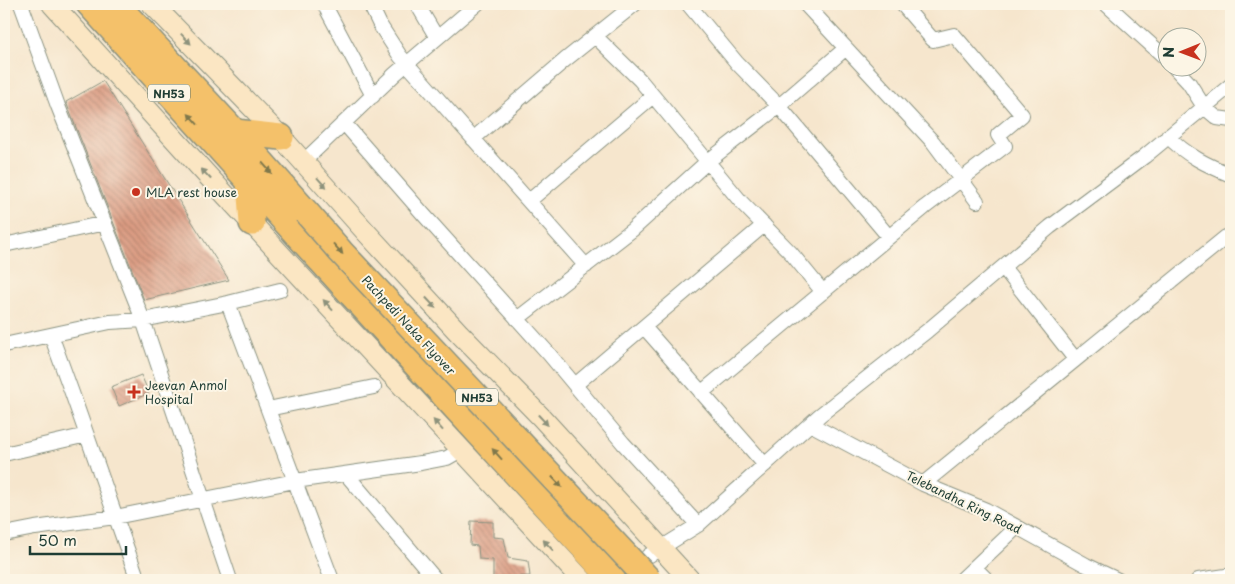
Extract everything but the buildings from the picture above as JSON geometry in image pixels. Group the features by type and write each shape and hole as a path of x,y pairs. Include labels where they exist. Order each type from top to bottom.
{"highway":[{"name":"NH53","path":"89,4 249,182"},
{"name":"NH53","path":"120,5 235,132"},
{"path":"235,132 281,137"},
{"name":"Pachpedi Naka Flyover","path":"235,132 298,220 613,580"},
{"path":"249,182 252,222"},
{"name":"Pachpedi Naka Flyover","path":"249,182 340,252 652,562"}],"main road":[{"path":"52,4 582,580"},
{"path":"152,4 281,137 439,311 541,417 652,562 690,580"}],"street":[{"path":"21,4 58,106 143,320 230,580"},
{"path":"324,4 373,96"},
{"path":"370,4 380,25 400,56 586,266"},
{"path":"417,4 437,38"},
{"path":"303,162 408,63 477,4"},
{"path":"473,139 594,36 635,4"},
{"path":"688,4 737,63 779,106 889,237"},
{"path":"805,4 933,142 977,201"},
{"path":"701,393 889,237 1005,146 998,135 1022,115 954,34 933,40 902,4"},
{"path":"1106,4 1158,51"},
{"path":"594,36 640,80 707,162 791,253 823,292"},
{"path":"517,318 632,230 707,162 779,106 846,48"},
{"path":"1184,78 1204,108 1217,118 1231,120"},
{"path":"652,562 698,525 810,424 927,331 1050,227 1231,85"},
{"path":"529,201 652,96"},
{"path":"344,123 517,318 623,443 698,525"},
{"path":"1168,136 1176,145 1199,160 1231,175"},
{"path":"4,245 104,223"},
{"path":"575,386 764,225"},
{"path":"923,484 1226,237 1231,238"},
{"path":"1003,267 1075,359"},
{"path":"4,344 51,336 110,322 143,320 228,304 280,290"},
{"path":"228,304 332,580"},
{"path":"644,327 765,465"},
{"path":"51,336 138,580"},
{"path":"268,409 374,387"},
{"name":"Telebandha Ring Road","path":"810,424 923,484 986,510 1101,577 1118,580"},
{"path":"4,454 87,436"},
{"path":"4,534 115,517 294,481 438,460 461,450"},
{"path":"346,474 436,580"},
{"path":"960,580 1017,527"},
{"path":"975,568 987,580"},
{"path":"1198,580 1231,577"}],"place":[{"name":"MLA rest house","path":"136,192"},
{"name":"Jeevan Anmol Hospital","path":"134,392"}]}
